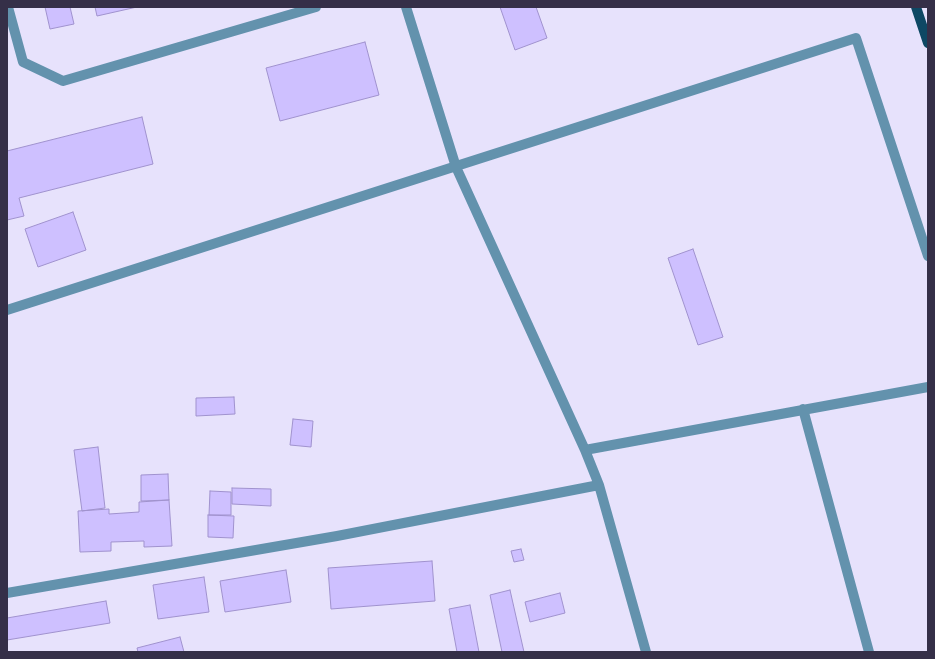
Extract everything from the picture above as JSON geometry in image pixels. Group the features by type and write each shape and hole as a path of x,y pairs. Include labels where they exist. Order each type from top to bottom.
{"main road":[{"path":"916,7 928,43"}],"lane":[{"path":"8,7 23,62 63,81 316,7"},
{"path":"406,7 456,167 585,450 599,486 646,652"},
{"path":"7,310 856,38 928,256"},
{"path":"585,450 928,387"},
{"path":"802,409 869,652"},
{"path":"7,593 337,536 599,486"}],"building":[{"path":"45,7 70,7 74,24 50,29"},
{"path":"95,7 137,7 97,16"},
{"path":"500,7 536,7 547,38 515,50"},
{"path":"365,42 379,95 280,121 266,68"},
{"path":"142,117 153,164 19,198 24,216 7,220 7,151"},
{"path":"73,212 86,250 38,267 25,229"},
{"path":"693,249 723,337 698,345 668,258"},
{"path":"234,397 235,414 196,416 196,398"},
{"path":"293,419 313,421 311,447 290,445"},
{"path":"98,447 105,508 82,511 74,450"},
{"path":"168,474 169,500 141,501 141,475"},
{"path":"232,488 271,489 271,506 232,504"},
{"path":"210,491 231,492 231,515 209,515"},
{"path":"169,500 172,546 144,547 144,541 111,542 111,551 80,552 78,511 109,509 109,514 139,512 139,502"},
{"path":"208,515 234,516 233,538 208,537"},
{"path":"521,549 524,560 514,562 511,551"},
{"path":"432,561 435,601 331,609 328,568"},
{"path":"286,570 291,602 225,612 220,581"},
{"path":"204,577 209,612 158,619 153,585"},
{"path":"510,590 524,652 502,652 490,595"},
{"path":"560,593 565,613 530,622 525,602"},
{"path":"106,601 110,623 7,640 7,618"},
{"path":"470,605 479,652 457,652 449,609"},
{"path":"180,637 184,652 138,652 137,648"}]}
